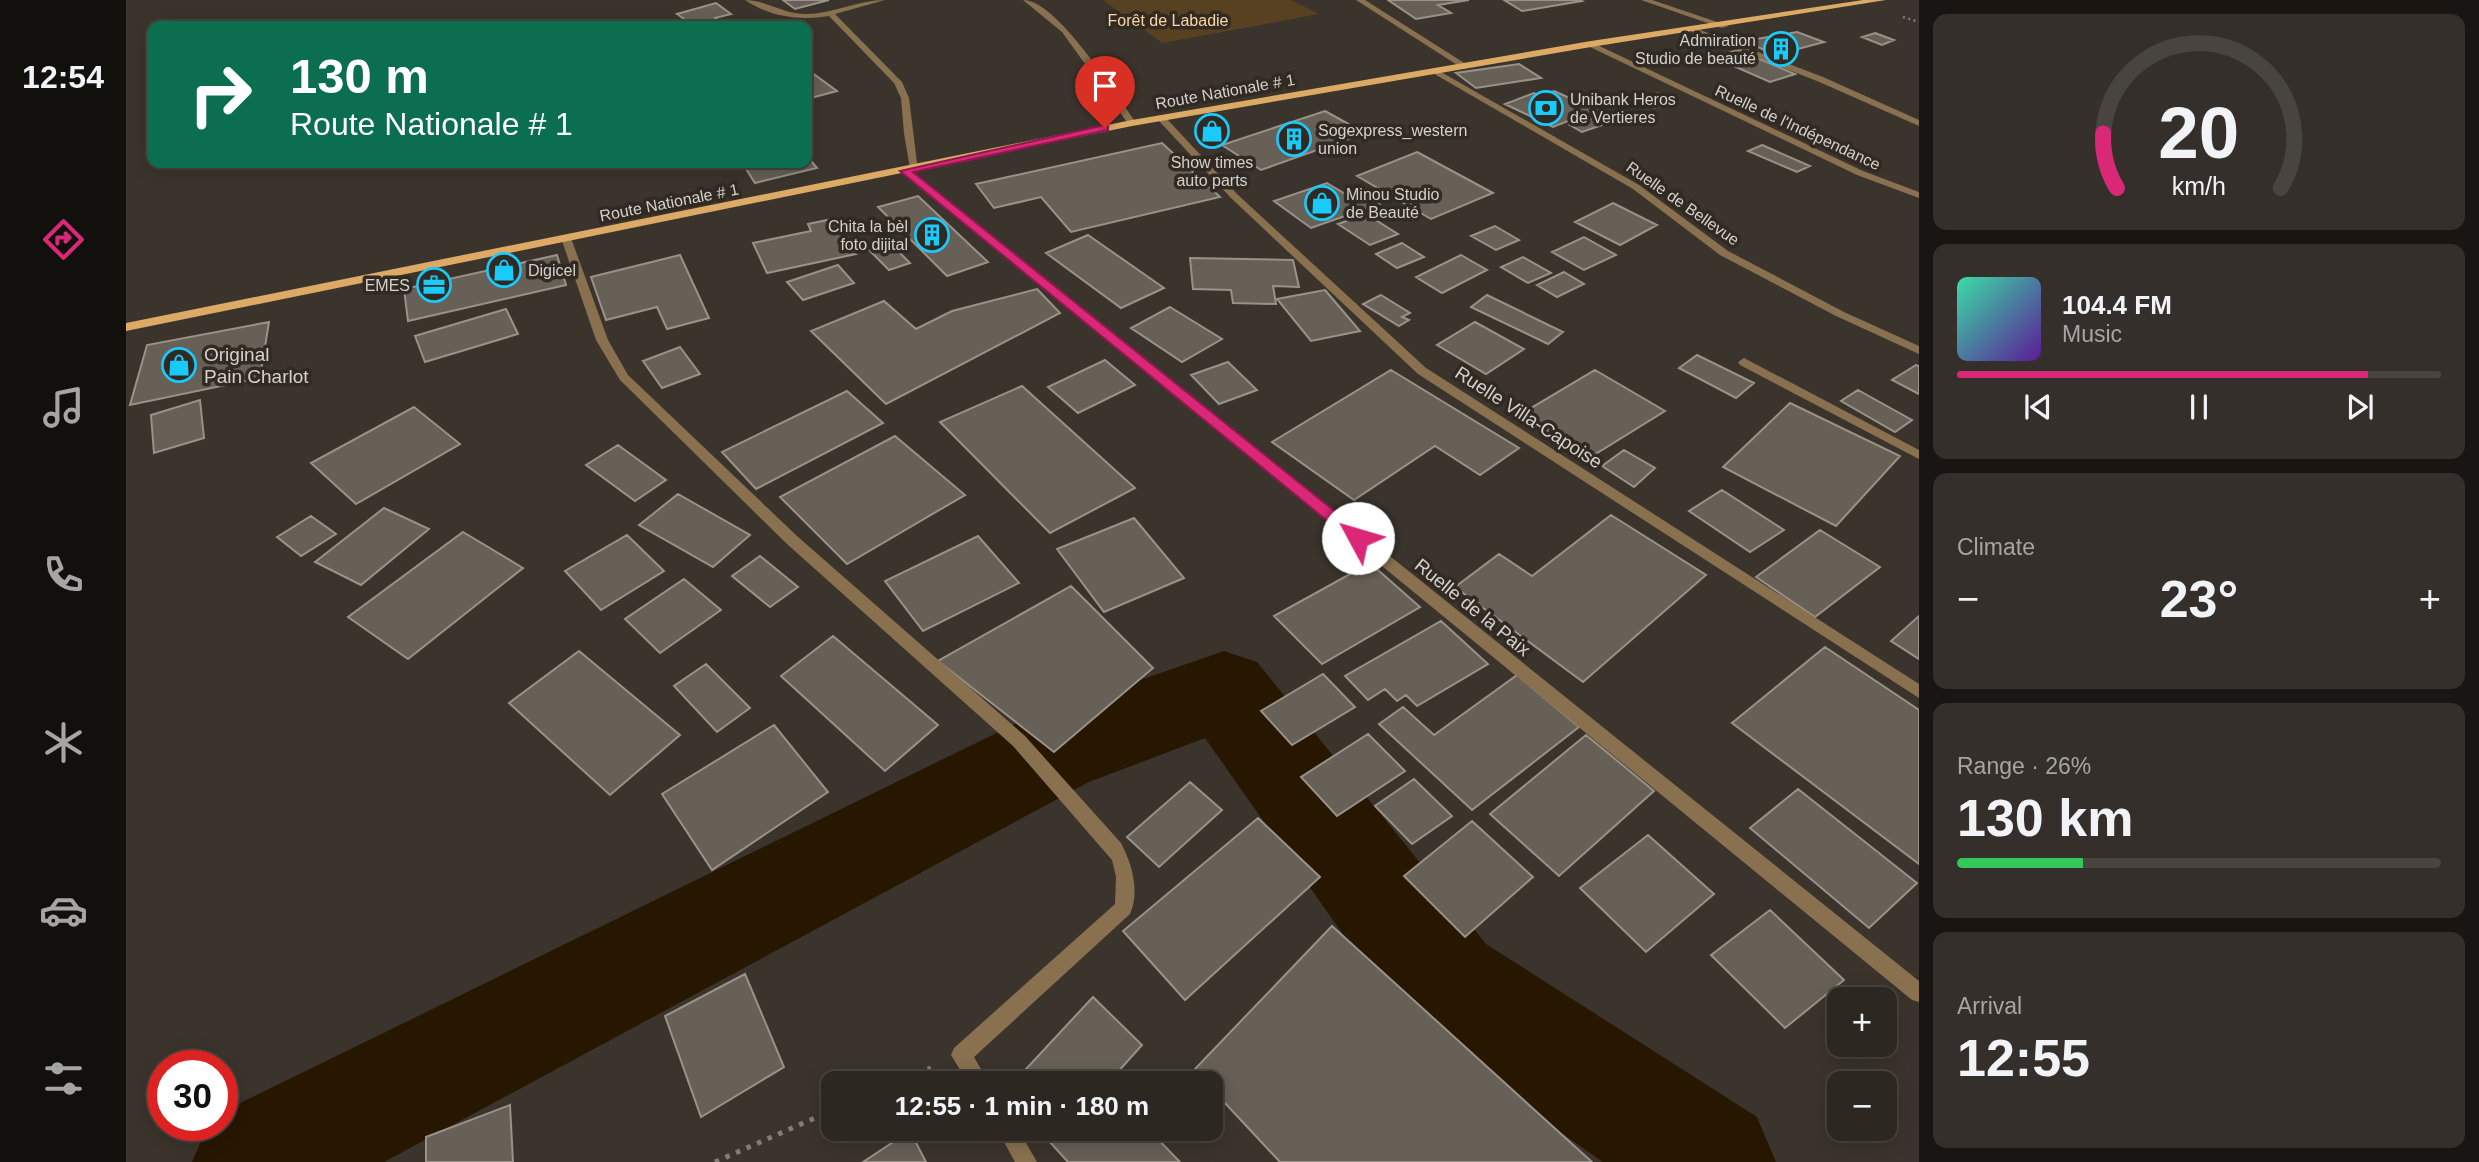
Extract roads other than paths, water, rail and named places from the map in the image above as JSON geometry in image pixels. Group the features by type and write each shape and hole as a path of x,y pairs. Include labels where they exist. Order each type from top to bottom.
{"main road":[{"name":"Route Nationale # 1","path":"126,327 910,170 1132,122 1591,44 1725,26 1881,0"}],"street":[{"path":"750,0 783,16 803,18 832,15 881,0"},
{"path":"1027,0 1065,30 1132,122"},
{"path":"1360,0 1465,66"},
{"path":"1645,0 1725,26"},
{"path":"832,15 898,82 905,98 910,170"},
{"path":"1695,30 1820,79 1919,123"},
{"name":"Ruelle de l'Indépendance","path":"1591,44 1860,173 1919,195"},
{"name":"Ruelle de Bellevue","path":"1434,70 1636,187 1724,253 1840,314 1919,350"},
{"name":"Ruelle Villa-Capoise","path":"1162,118 1234,196 1422,371 1919,692"},
{"name":"Ruelle de la Paix","path":"910,170 1919,993"},
{"path":"566,239 602,340 624,377 792,540 1019,741 1115,849 1124,864 1124,908 961,1055 971,1071"},
{"path":"1744,362 1919,455"},
{"path":"1014,1141 1027,1162"}],"waterway":[{"path":"256,1162 1054,752 1224,690 1446,984 1712,1162"}],"place":[{"name":"Admiration Studio de beauté","path":"1781,49"},
{"name":"Unibank Heros de Vertieres","path":"1546,108"},
{"name":"Show times auto parts","path":"1212,131"},
{"name":"Sogexpress_western union","path":"1294,139"},
{"name":"Minou Studio de Beauté","path":"1322,203"},
{"name":"Chita la bèl foto dijital","path":"932,235"},
{"name":"Digicel","path":"504,270"},
{"name":"EMES","path":"434,285"},
{"name":"Original Pain Charlot","path":"179,365"}],"park label":[{"name":"Forêt de Labadie","path":"1168,20"}]}
